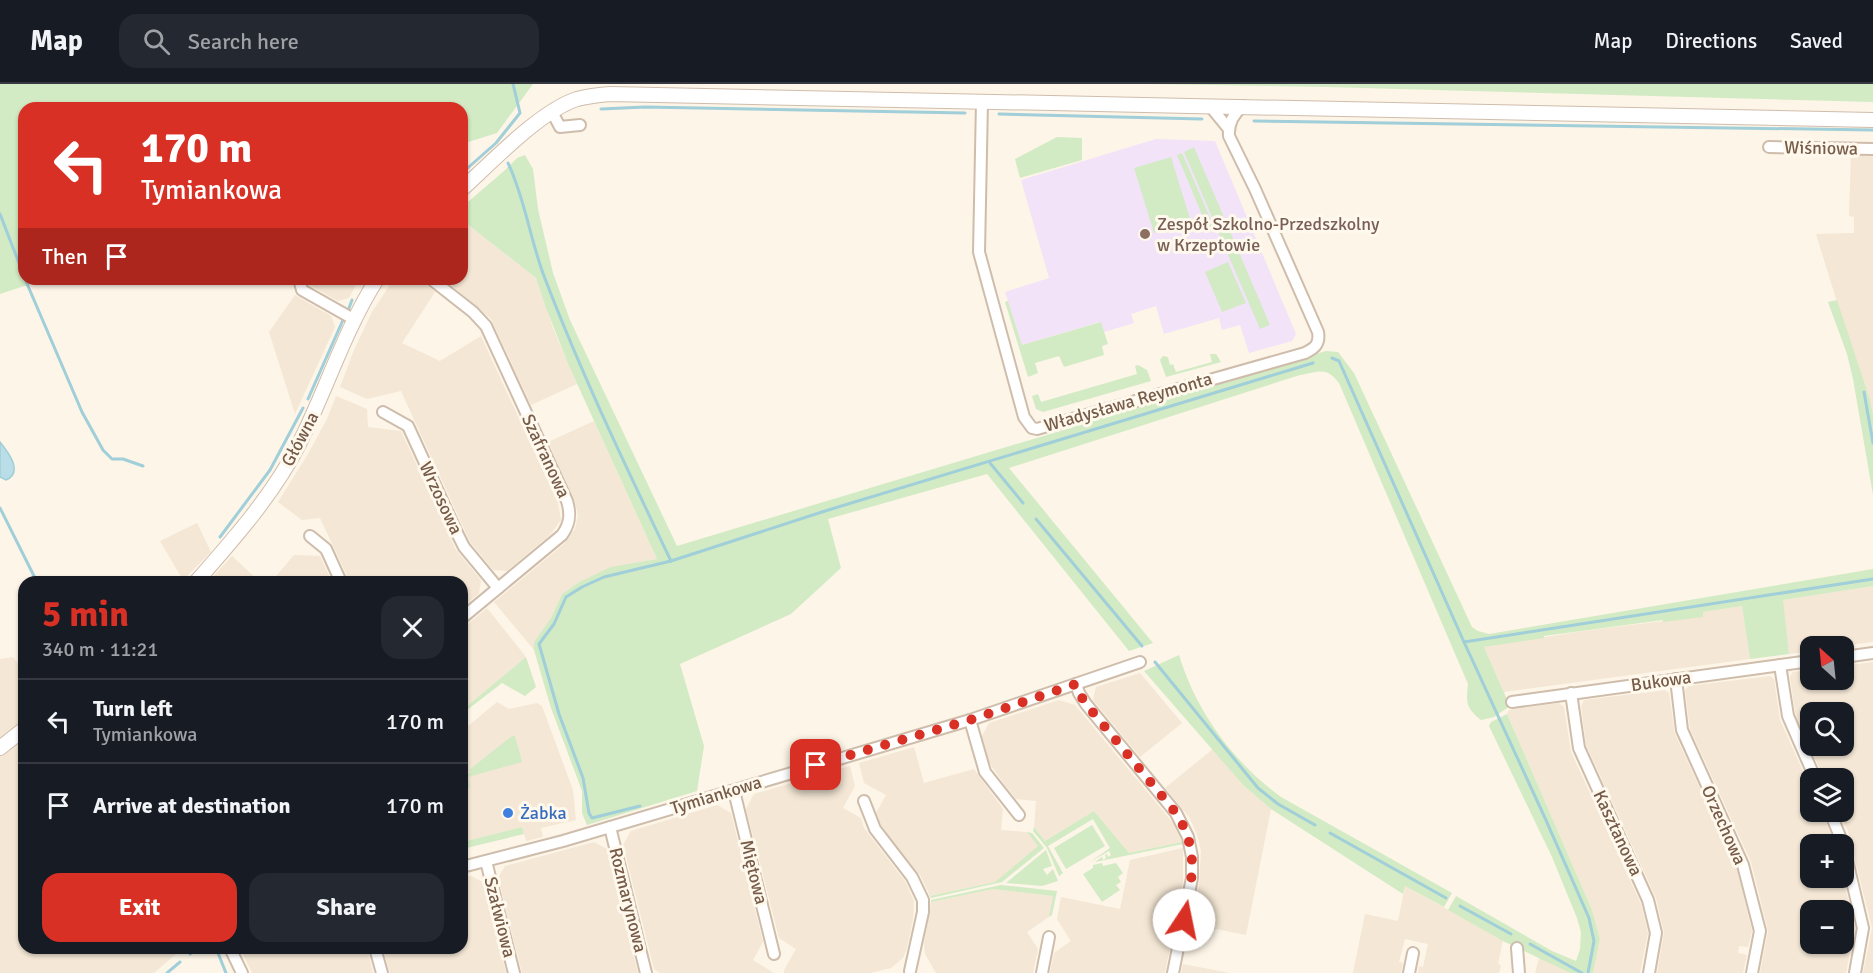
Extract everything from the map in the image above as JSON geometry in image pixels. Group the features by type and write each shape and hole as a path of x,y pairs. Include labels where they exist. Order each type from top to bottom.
{"street":[{"path":"468,184 556,109 583,98 623,94 1873,120"},
{"name":"Władysława Reymonta","path":"982,101 980,258 1024,417 1032,428 1044,427 1305,352 1319,342 1318,332 1229,136 1228,128 1210,106"},
{"path":"1228,128 1235,113 1243,106"},
{"path":"556,109 560,128 580,124"},
{"name":"Wiśniowa","path":"1769,147 1873,149"},
{"path":"301,285 302,290 354,320"},
{"name":"Główna","path":"201,576 252,515 284,469 316,409 354,320 374,285"},
{"name":"Szafranowa","path":"439,285 473,312 486,326 569,507 568,524 562,535 468,613"},
{"name":"Wrzosowa","path":"383,412 408,426 464,547 498,588"},
{"path":"310,536 326,549 338,576"},
{"path":"1854,655 1873,652"},
{"name":"Tymiankowa","path":"468,866 970,720 1140,662"},
{"name":"Bukowa","path":"1512,702 1800,662"},
{"path":"1780,665 1788,717 1811,768"},
{"name":"Orzechowa","path":"1676,680 1682,730 1743,865 1760,931 1752,973"},
{"path":"1076,684 1086,704 1176,813 1188,837 1192,857 1192,878 1173,973"},
{"name":"Kasztanowa","path":"1571,693 1579,748 1648,900 1656,933 1649,973"},
{"path":"970,720 985,772 1019,815"},
{"path":"0,748 18,734"},
{"name":"Miętowa","path":"734,790 774,954"},
{"path":"864,801 874,829 912,877 923,900 923,912 909,972"},
{"name":"Rozmarynowa","path":"610,826 646,973"},
{"name":"Szałwiowa","path":"486,861 514,973"},
{"path":"1853,888 1863,928 1855,973"},
{"path":"1041,973 1049,937"},
{"path":"1517,948 1519,973"},
{"path":"1409,973 1413,953"},
{"path":"233,954 242,973"},
{"path":"377,954 382,973"}],"shaded area":[{"name":"Zespół Szkolno-Przedszkolny w Krzeptowie","path":"1156,139 1215,141 1296,334 1292,341 1249,353 1240,325 1222,330 1219,318 1164,334 1156,306 1131,314 1134,323 1104,332 1100,322 1022,345 1005,292 1049,278 1021,180"},
{"path":"1851,153 1873,154 1873,414 1816,234 1854,233 1854,217 1849,216"},
{"path":"468,225 536,278 553,328 577,384 531,405 491,319 451,285 468,285"},
{"path":"309,285 356,285 349,298 338,301"},
{"path":"390,285 426,285 435,292 402,343 440,361 481,336 558,503 561,520 550,535 507,571 493,570 470,542 401,391 367,399 340,387 372,312"},
{"path":"295,295 331,316 335,327 295,414 269,332"},
{"path":"336,396 367,409 368,427 401,431 456,550 481,580 479,593 468,603 468,576 347,576 320,518 302,520 278,502 327,419"},
{"path":"594,421 657,559 611,568 579,582 562,594 552,616 534,642 534,650 494,602 564,544 575,529 578,515 574,499 548,442"},
{"path":"197,523 211,552 187,576 181,576 160,541"},
{"path":"294,555 320,556 329,576 276,576"},
{"path":"232,556 254,576 214,576"},
{"path":"1873,586 1873,642 1854,644 1854,636 1800,636 1800,652 1789,654 1782,600"},
{"path":"1742,606 1750,659 1504,692 1484,647 1583,631 1703,616 1703,612"},
{"path":"487,608 526,657 468,705 468,624"},
{"path":"13,657 18,664 18,954 176,954 154,973 0,973 0,659"},
{"path":"1873,662 1873,973 1863,973 1872,928 1854,855 1854,834 1849,834 1844,822 1854,822 1854,768 1819,768 1814,756 1854,756 1854,702 1800,702 1800,727 1796,718 1790,677 1793,672 1800,671 1800,690 1854,690 1854,665"},
{"path":"1140,673 1182,723 1140,757 1093,700 1096,687"},
{"path":"1770,676 1774,679 1780,720 1801,768 1800,822 1825,822 1831,834 1800,834 1800,888 1845,888 1848,900 1800,900 1800,954 1850,954 1846,973 1760,973 1768,931 1751,862 1690,729 1685,691 1688,686"},
{"path":"1665,690 1669,693 1675,734 1737,869 1752,931 1748,947 1739,946 1738,953 1747,955 1743,973 1657,973 1664,933 1656,898 1586,745 1581,706 1584,700"},
{"path":"1059,700 1075,705 1174,824 1182,842 1129,853 1094,811 1045,841 1034,827 1036,801 1016,799 988,761 982,736 989,723"},
{"path":"497,702 509,709 537,703 542,706 573,790 576,820 541,828 543,837 526,841 522,827 468,840 468,726"},
{"path":"1559,703 1564,707 1571,752 1641,904 1648,933 1640,973 1593,973 1600,939 1592,910 1507,714 1509,710"},
{"path":"914,747 924,783 974,769 1003,809 1001,830 1027,832 1039,846 995,882 930,896 920,875 891,840 879,821 876,813 886,795 864,783 859,763"},
{"path":"1213,749 1244,786 1271,809 1246,935 1191,924 1199,885 1201,851 1197,834 1189,817 1165,788"},
{"path":"850,766 855,786 843,808 861,818 864,828 905,881 914,901 907,948 903,958 891,968 870,973 784,973 796,949 779,938 746,809 754,794"},
{"path":"717,805 731,813 763,942 753,960 774,973 660,973 654,969 623,845 631,831"},
{"path":"594,842 607,849 638,973 522,973 498,878 505,866"},
{"path":"1183,848 1183,881 1165,973 1050,973 1054,953 1071,941 1057,919 1061,897 1120,909 1130,860"},
{"path":"468,877 483,882 506,973 390,973 385,954 468,954"},
{"path":"1405,886 1503,940 1498,964 1501,965 1499,973 1418,973 1419,966 1423,967 1428,944 1405,939 1399,962 1403,963 1401,973 1353,973 1365,914 1398,921"},
{"path":"993,889 1053,896 1049,917 1027,932 1038,949 1033,973 936,973 925,954 924,944 931,902"},
{"path":"243,954 368,954 373,973 252,973"},
{"path":"1539,958 1570,973 1535,973"},
{"path":"1183,964 1230,973 1181,973"}],"green space":[{"path":"0,84 533,84 497,133 468,142 468,102 18,102 18,285 28,285 0,294"},
{"path":"1149,84 1873,84 1873,102 1326,87"},
{"path":"1057,137 1082,138 1082,160 1020,178 1015,159"},
{"path":"1194,147 1270,325 1260,329 1184,152"},
{"path":"1182,153 1214,227 1208,229 1177,155"},
{"path":"525,155 533,169 538,209 553,273 570,320 677,546 1326,351 1338,352 1354,373 1472,627 1478,631 1489,634 1873,569 1873,586 1783,600 1789,654 1750,659 1742,606 1703,612 1703,617 1544,636 1544,638 1484,647 1510,706 1494,717 1481,720 1468,705 1468,684 1339,383 1326,372 1300,375 1009,468 1153,643 1129,651 987,474 828,519 841,568 791,614 680,664 704,746 697,791 587,825 582,813 582,791 551,708 534,650 534,642 552,616 562,594 579,582 611,567 657,559 569,366 536,278 468,225 468,202 517,158"},
{"path":"1171,157 1191,222 1154,233 1134,168"},
{"path":"1228,262 1246,303 1222,312 1205,272"},
{"path":"1837,300 1873,414 1873,495 1853,379 1847,354 1828,302"},
{"path":"1008,301 1022,345 1101,322 1108,344 1102,346 1104,355 1064,367 1059,356 1035,363 1038,373 1028,377 1005,302"},
{"path":"1210,354 1216,354 1221,362 1166,377 1160,360 1163,356 1168,357 1170,365 1173,364 1176,372 1212,362"},
{"path":"1138,365 1147,370 1151,381 1043,412 1036,409 1032,396 1038,394 1041,402 1137,374 1135,366"},
{"path":"1179,655 1195,696 1206,715 1218,734 1247,768 1281,797 1452,893 1444,907 1405,886 1403,894 1271,809 1244,786 1144,671"},
{"path":"526,657 536,687 525,696 502,683 468,709 468,705"},
{"path":"1507,714 1592,910 1600,939 1593,973 1570,973 1505,942 1448,910 1456,896 1552,951 1576,961 1580,949 1581,932 1577,918 1552,857 1489,726 1491,722"},
{"path":"515,736 522,762 468,777 471,772 469,770"},
{"path":"1094,811 1129,853 1182,842 1183,844 1095,862 1102,857 1103,860 1106,858 1107,854 1108,857 1111,855 1109,851 1090,862 1110,848 1093,819 1048,846 1063,873 1059,876 1047,848 1033,831 1034,827 1045,841"},
{"path":"1092,825 1105,846 1066,869 1054,848"},
{"path":"522,827 524,834 468,848 468,840"},
{"path":"1027,832 1032,833 1044,848 1002,882 931,898 930,896 995,882 1038,846"},
{"path":"1046,850 1052,866 1043,869 1047,875 1053,869 1058,881 1042,886 1006,883"},
{"path":"1102,863 1103,866 1116,863 1123,873 1118,877 1121,882 1116,885 1120,890 1102,902 1083,874 1093,868 1093,865"},
{"path":"1001,885 1057,891 1052,915 1049,917 1053,896 993,889 931,902 931,900"}],"water":[{"path":"0,442 10,456 14,467 14,472 6,480 0,477"}],"waterway":[{"path":"468,168 496,143 520,113 513,84"},
{"path":"601,109 645,107 965,113"},
{"path":"999,114 1202,119"},
{"path":"1254,121 1873,130"},
{"path":"508,163 519,191 539,262 558,312 605,420 671,561 825,511 1313,363"},
{"path":"0,214 18,260"},
{"path":"28,285 82,412 103,450 112,459 123,459 143,466"},
{"path":"349,308 352,300"},
{"path":"308,399 343,320"},
{"path":"1332,358 1339,361 1589,918 1594,941 1588,973"},
{"path":"1864,392 1873,443"},
{"path":"220,537 270,470 303,408"},
{"path":"990,463 1023,503"},
{"path":"0,508 34,576"},
{"path":"1036,519 1142,646"},
{"path":"640,806 592,818 589,813 583,778 559,714 539,644 554,624 566,597 604,577 671,561"},
{"path":"1464,642 1873,579"},
{"path":"1155,662 1258,788 1278,804 1315,825"},
{"path":"1330,833 1446,898"},
{"path":"1460,906 1511,934"},
{"path":"1530,944 1582,973"},
{"path":"218,954 226,973"},
{"path":"167,973 180,962"}],"place":[{"name":"Zespół Szkolno-Przedszkolny w Krzeptowie","path":"1145,234"},
{"name":"Żabka","path":"508,813"}],"route":[{"path":"816,765 970,720 1076,684 1086,704 1176,813 1185,830 1191,847 1193,867 1184,920"}]}
